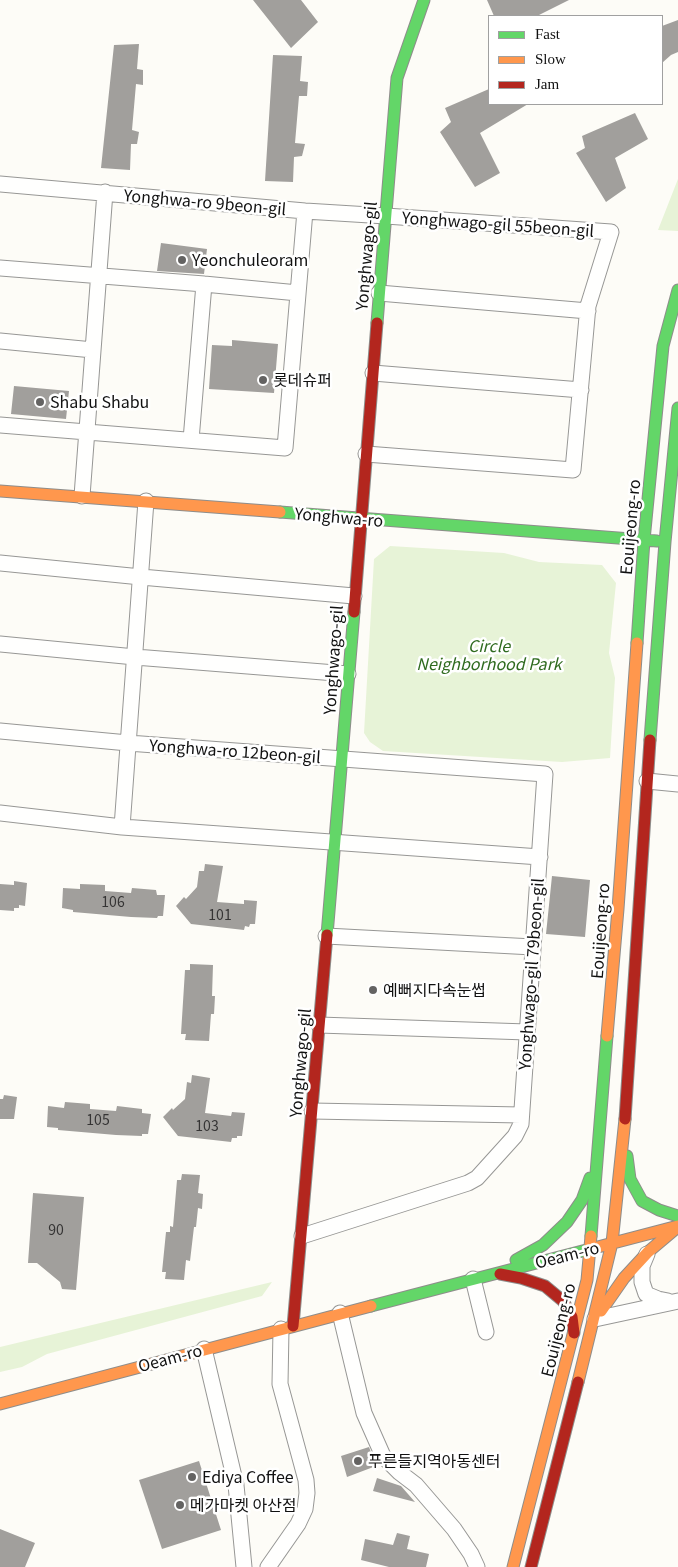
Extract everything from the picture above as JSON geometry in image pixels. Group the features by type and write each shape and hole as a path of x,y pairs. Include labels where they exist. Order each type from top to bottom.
{"main road":[{"name":"Yonghwago-gil","path":"287,1327 302,1236 397,78 424,0"},
{"name":"Eouijeong-ro","path":"513,1567 587,1280 618,909 644,540 663,346 678,290"},
{"name":"Eouijeong-ro","path":"531,1567 595,1319 612,1243 624,1132 639,930 647,782 671,543 678,408"},
{"name":"Yonghwa-ro","path":"0,491 671,543"},
{"path":"624,1132 630,1179 642,1200 659,1210 678,1216"},
{"path":"495,1273 542,1245 567,1222 582,1200 599,1149"},
{"path":"595,1319 624,1278 648,1252 678,1226"},
{"name":"Oeam-ro","path":"0,1404 340,1313 678,1226"},
{"path":"495,1273 521,1278 545,1286 563,1301 572,1317 574,1334"}],"street":[{"name":"Yonghwa-ro 9beon-gil","path":"0,184 305,211 386,216"},
{"name":"Yonghwa-ro 9beon-gil","path":"82,496 105,192"},
{"name":"Yonghwa-ro 9beon-gil","path":"0,425 285,448 305,211"},
{"name":"Yonghwago-gil 55beon-gil","path":"366,454 574,470 588,306 611,232 386,216"},
{"path":"0,268 298,293"},
{"path":"191,440 204,284"},
{"path":"380,292 588,311"},
{"path":"0,341 94,350"},
{"path":"373,373 581,390"},
{"name":"Yonghwa-ro 12beon-gil","path":"122,827 146,501"},
{"path":"0,563 354,596"},
{"path":"0,644 135,658 348,674"},
{"name":"Yonghwa-ro 12beon-gil","path":"0,731 128,743 342,759"},
{"name":"Yonghwago-gil 79beon-gil","path":"302,1236 468,1183 477,1178 515,1136 521,1124 545,774 342,759"},
{"path":"647,782 678,784"},
{"path":"0,812 122,827 540,857"},
{"path":"326,936 533,947"},
{"path":"319,1025 527,1032"},
{"path":"312,1111 521,1115"},
{"path":"648,1252 642,1266 642,1282 646,1294 658,1299 675,1301"},
{"path":"473,1279 486,1332"},
{"path":"595,1319 675,1301"},
{"path":"340,1313 364,1412 383,1456 416,1485 454,1529 471,1554 477,1567"},
{"path":"268,1567 298,1524 305,1509 307,1493 306,1480 280,1384 287,1327"},
{"path":"204,1349 236,1485 244,1567"}],"green space":[{"path":"678,179 678,231 658,230"},
{"name":"Circle Neighborhood Park","path":"390,546 504,553 539,562 602,565 616,583 609,653 615,678 610,758 562,762 383,751 370,742 364,733 374,559"},
{"path":"272,1282 262,1296 47,1354 22,1367 0,1372 0,1347"}],"building":[{"path":"253,0 301,0 318,22 291,48"},
{"path":"487,0 569,0 539,15 494,15"},
{"path":"678,20 678,52 663,62 663,26"},
{"path":"139,44 137,69 143,70 143,85 136,84 132,130 139,132 137,144 131,144 130,170 101,168 114,45"},
{"path":"273,55 302,56 300,81 308,82 307,96 299,96 295,143 305,144 302,156 294,157 293,182 265,181"},
{"path":"488,89 488,105 526,105 480,133 500,173 475,187 440,132 451,122 445,108"},
{"path":"635,113 648,139 615,158 626,188 606,202 576,153 585,148 582,136"},
{"name":"Yeonchuleoram","path":"161,243 207,249 204,274 157,271"},
{"path":"232,340 278,344 274,393 209,389 212,345 232,346"},
{"name":"Shabu Shabu","path":"14,386 69,391 66,419 11,414"},
{"path":"205,864 223,866 217,902 244,904 244,900 257,901 255,924 250,924 249,927 245,926 244,930 191,924 176,906 184,897 186,899 197,887 199,871 204,871"},
{"path":"552,876 590,880 585,937 546,934"},
{"path":"14,881 27,883 25,906 19,905 19,908 14,908 14,911 0,910 0,884 14,885"},
{"path":"80,884 105,885 105,891 131,893 132,888 156,890 157,895 165,895 163,916 158,916 157,918 131,917 73,912 73,910 62,908 63,888 80,889"},
{"path":"190,964 213,965 212,996 215,996 214,1014 211,1014 209,1041 185,1040 186,1034 181,1034 185,970 190,970"},
{"path":"192,1075 210,1078 205,1113 231,1116 232,1112 245,1113 242,1136 232,1138 231,1142 178,1136 163,1117 185,1099 187,1082 191,1083"},
{"path":"4,1095 17,1097 14,1119 0,1119 0,1099 3,1099"},
{"path":"65,1102 90,1104 90,1109 116,1111 117,1106 142,1109 142,1113 151,1114 148,1134 142,1134 142,1136 116,1135 58,1130 58,1128 47,1127 48,1106 64,1108"},
{"path":"182,1174 200,1175 198,1193 203,1194 202,1209 198,1208 190,1261 186,1260 184,1280 165,1279 166,1272 162,1272 166,1232 170,1232 170,1226 173,1227 177,1180 181,1180"},
{"path":"33,1193 84,1197 76,1290 62,1289 60,1282 37,1263 28,1263"},
{"name":"푸른들지역아동센터","path":"369,1447 376,1466 347,1477 341,1456"},
{"name":"메가마켓 아산점","path":"199,1461 221,1530 162,1549 139,1480"},
{"path":"377,1478 401,1486 415,1502 373,1491"},
{"path":"0,1529 35,1543 25,1567 0,1567"},
{"path":"397,1533 410,1536 407,1549 429,1554 426,1567 389,1567 361,1560 365,1539 393,1545"}],"traffic: fast":[{"path":"377,323 397,78 424,0"},
{"path":"637,643 644,540 663,346 678,290"},
{"path":"650,740 665,542 678,408"},
{"path":"280,512 657,541"},
{"path":"327,935 354,612"},
{"path":"591,1236 607,1036"},
{"path":"627,1156 630,1179 642,1201 659,1210 678,1216"},
{"path":"516,1260 543,1245 567,1222 582,1200 590,1178"},
{"path":"371,1306 594,1248"}],"traffic: slow":[{"path":"0,491 280,512"},
{"path":"607,1036 637,643"},
{"path":"578,1382 612,1243 625,1119"},
{"path":"594,1248 678,1226"},
{"path":"601,1311 624,1278 648,1252 674,1230"},
{"path":"513,1567 587,1280 591,1236"},
{"path":"0,1404 371,1306"}],"traffic: jam":[{"path":"354,612 377,323"},
{"path":"625,1119 650,740"},
{"path":"293,1326 327,935"},
{"path":"500,1274 521,1278 545,1286 563,1301 572,1317 574,1333"},
{"path":"531,1567 578,1382"}],"place":[{"name":"Yeonchuleoram","path":"182,260"},
{"name":"롯데슈퍼","path":"263,380"},
{"name":"Shabu Shabu","path":"40,402"},
{"name":"예뻐지다속눈썹","path":"373,990"},
{"name":"푸른들지역아동센터","path":"358,1461"},
{"name":"Ediya Coffee","path":"192,1477"},
{"name":"메가마켓 아산점","path":"180,1505"}]}
